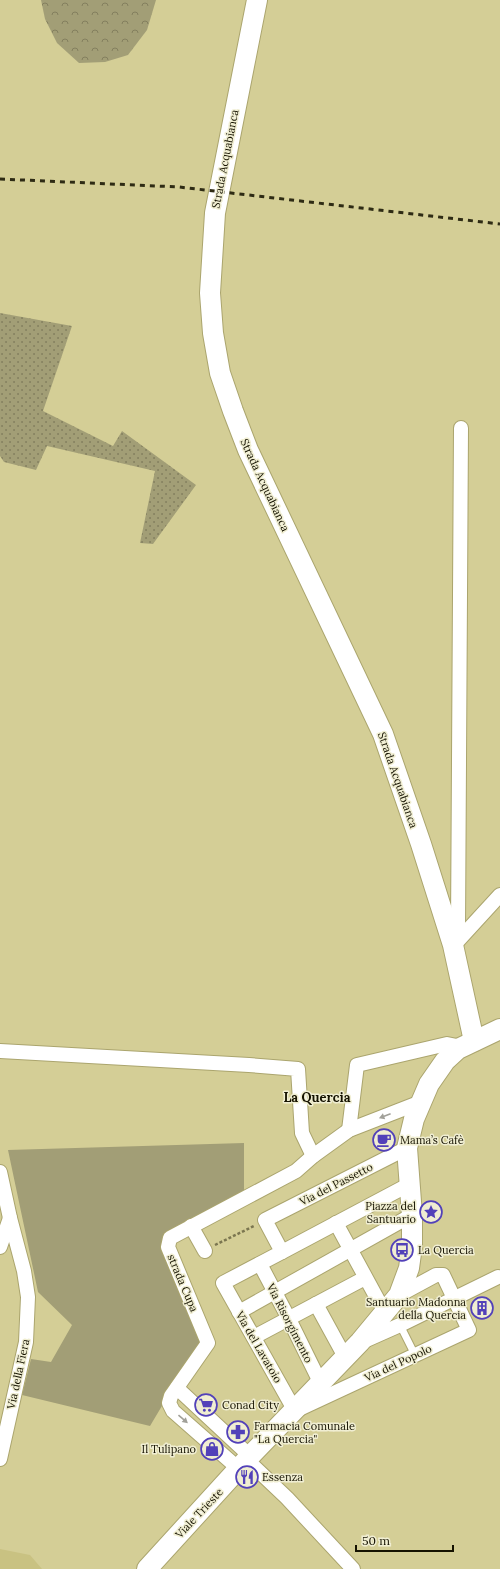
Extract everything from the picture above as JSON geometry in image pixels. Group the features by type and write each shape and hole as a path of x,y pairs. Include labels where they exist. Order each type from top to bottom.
{"street":[{"name":"Strada Acquabianca","path":"257,0 215,213 210,293 213,334 220,373 248,450 383,734 421,844 453,945 468,1044"},
{"name":"Strada Acquabianca","path":"453,945 458,929 461,428"},
{"path":"453,945 500,895"},
{"name":"Viale Trieste","path":"147,1569 360,1342 393,1302 409,1268 412,1246 412,1215 407,1148 414,1119 429,1084 445,1061 468,1044 500,1029"},
{"path":"349,1130 357,1065 447,1044 468,1044"},
{"path":"0,1051 298,1069 302,1133 313,1156"},
{"name":"strada Cupa","path":"177,1388 208,1343 168,1247 170,1238 296,1172 313,1156 349,1130 421,1102"},
{"name":"Via del Passetto","path":"265,1220 407,1148"},
{"name":"Via della Fiera","path":"0,1172 24,1271 28,1297 26,1342 0,1459"},
{"path":"260,1264 410,1184"},
{"path":"239,1312 412,1215"},
{"path":"0,1247 10,1218"},
{"path":"265,1220 282,1252"},
{"path":"336,1223 379,1302 393,1302 436,1275 442,1275 454,1299"},
{"path":"191,1226 205,1251"},
{"name":"Via Risorgimento","path":"260,1264 289,1319 319,1386"},
{"name":"Via del Lavatoio","path":"260,1264 223,1283 295,1411"},
{"path":"360,1342 400,1325 498,1277"},
{"path":"254,1337 365,1278"},
{"name":"Via del Popolo","path":"295,1411 469,1330 454,1299"},
{"path":"316,1304 345,1357"},
{"path":"246,1462 177,1388 169,1400 170,1407 246,1462 287,1498 353,1569"}],"lane":[{"path":"400,1325 415,1355"}],"path":[{"path":"205,1251 265,1220"}],"shaded area":[{"path":"0,1549 30,1555 42,1569 0,1569"}],"green space":[{"path":"41,0 156,0 147,30 128,55 105,62 79,63 57,43 45,19"},
{"path":"0,313 72,326 43,411 113,446 122,431 196,485 153,544 140,543 155,471 47,446 36,470 4,462 0,456"},
{"path":"244,1143 244,1194 164,1237 161,1249 200,1342 150,1426 22,1395 31,1359 51,1362 72,1325 38,1292 8,1150"}],"railway":[{"path":"0,179 179,187 500,224"}],"place":[{"name":"Mama’s Cafè","path":"384,1140"},
{"name":"Piazza del Santuario","path":"431,1212"},
{"name":"La Quercia","path":"402,1250"},
{"name":"Santuario Madonna della Quercia","path":"482,1308"},
{"name":"Conad City","path":"206,1405"},
{"name":"Farmacia Comunale \"La Quercia\"","path":"238,1432"},
{"name":"Il Tulipano","path":"212,1449"},
{"name":"Essenza","path":"247,1477"}],"district":[{"name":"La Quercia","path":"317,1097"}]}
